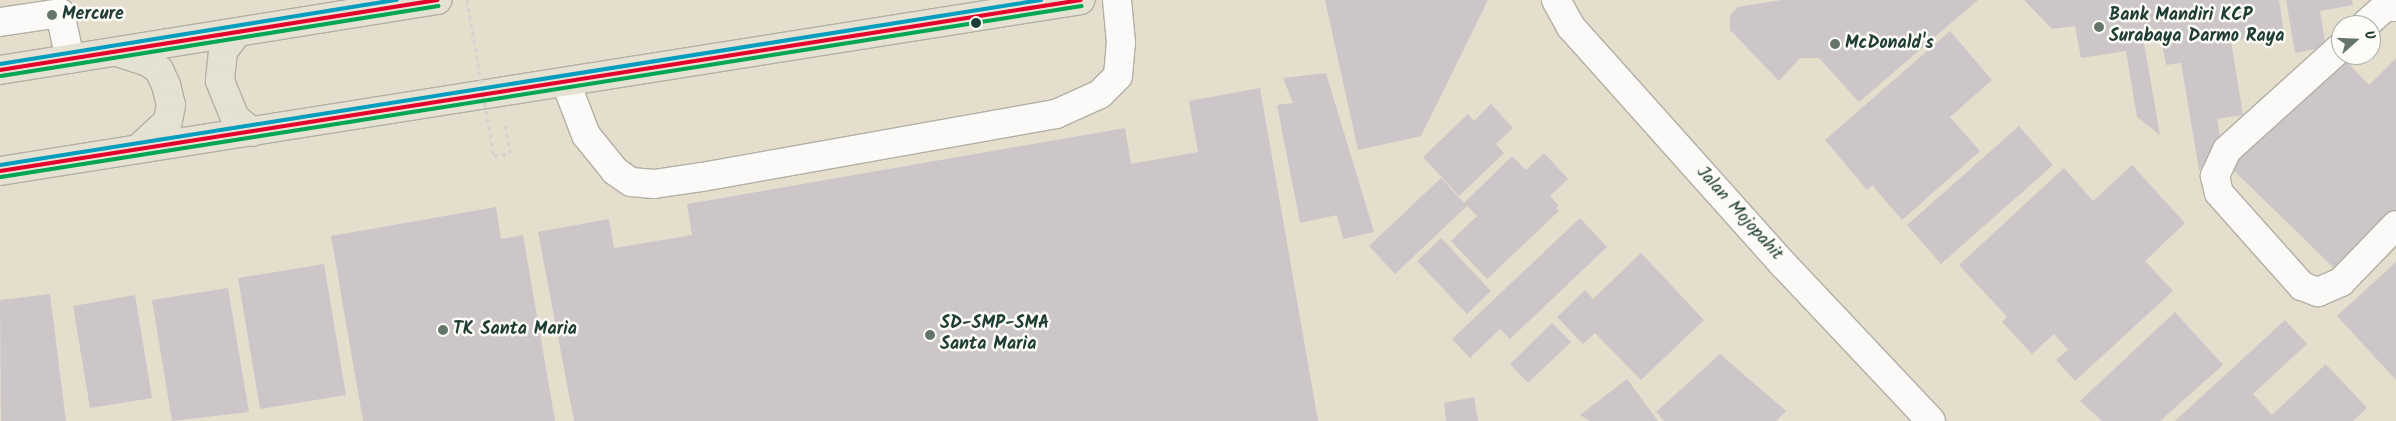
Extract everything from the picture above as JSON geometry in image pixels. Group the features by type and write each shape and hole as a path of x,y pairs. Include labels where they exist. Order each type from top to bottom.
{"main road":[{"path":"0,70 236,34 437,0"},
{"path":"0,171 140,147 252,132 499,94 1081,0"},
{"path":"236,34 223,51 220,81 235,118 252,132"},
{"path":"115,52 148,62 159,70 166,85 171,105 168,121 140,147"}],"street":[{"path":"566,83 586,135 615,171 631,182 654,184 1056,114 1100,94 1118,76 1122,43 1117,0"},
{"name":"Jalan Mojopahit","path":"1556,0 1571,26 1590,48 1784,265 1931,421"},
{"path":"2381,16 2392,10"},
{"path":"0,22 60,13 70,59"},
{"path":"2331,56 2227,150 2215,176 2219,193 2302,286 2318,292 2341,282 2396,225"}],"path":[{"path":"467,0 494,156 510,153 499,94"}],"building":[{"path":"1325,0 1488,0 1421,136 1358,150"},
{"name":"McDonald's","path":"1781,0 1978,0 1859,102 1819,58 1800,58 1779,81 1730,30 1730,15 1738,7"},
{"path":"2024,0 2279,0 2284,33 2231,41 2243,115 2217,119 2221,143 2199,170 2181,63 2166,65 2159,29 2142,32 2160,135 2137,117 2126,51 2081,58 2075,26 2052,29"},
{"path":"2286,0 2352,0 2353,5 2320,11 2326,47 2295,53"},
{"path":"1950,31 1992,80 1950,117 1980,151 1902,220 1872,185 1867,190 1825,140"},
{"path":"2396,58 2396,212 2338,272 2223,160 2331,60 2331,65 2350,65 2369,85"},
{"path":"1326,73 1374,232 1343,239 1337,215 1300,223 1277,105 1293,103 1283,78"},
{"name":"SD-SMP-SMA Santa Maria","path":"1260,88 1318,421 574,421 538,232 609,219 614,248 692,235 687,204 1125,128 1131,164 1198,152 1189,101"},
{"path":"1491,104 1513,128 1496,144 1504,153 1459,196 1423,157 1468,114 1474,121"},
{"path":"2019,126 2053,165 1941,264 1907,225"},
{"path":"1544,153 1568,179 1550,196 1559,206 1556,208 1559,211 1487,279 1451,241 1477,216 1467,206 1395,274 1369,246 1441,178 1464,203 1512,156 1526,170"},
{"path":"2132,165 2185,223 2145,261 2173,291 2075,381 2056,360 2068,350 2054,334 2032,354 2002,322 2007,317 1959,265 2064,168 2093,201"},
{"name":"TK Santa Maria","path":"496,207 501,239 523,235 555,421 363,421 331,236"},
{"path":"1580,218 1607,247 1510,339 1500,329 1470,358 1452,339"},
{"path":"1441,238 1491,291 1467,314 1417,261"},
{"path":"1641,253 1704,320 1641,380 1595,333 1583,344 1557,317 1585,290 1593,299"},
{"path":"2396,262 2396,380 2337,316"},
{"path":"324,264 346,395 260,409 238,278"},
{"path":"228,288 249,412 172,421 152,300"},
{"path":"50,294 66,421 1,421 0,300"},
{"path":"135,295 152,398 90,408 73,306"},
{"path":"2175,312 2223,365 2160,421 2102,421 2080,401"},
{"path":"2285,320 2307,344 2253,394 2272,415 2326,364 2367,408 2353,421 2175,421"},
{"path":"1552,323 1571,342 1528,383 1510,364"},
{"path":"1720,354 1786,411 1776,421 1664,421 1656,412"},
{"path":"1627,379 1658,421 1590,421 1580,415"},
{"path":"1474,397 1478,421 1446,421 1444,403"}],"transit line":[{"path":"0,64 397,0"},
{"path":"0,70 437,0"},
{"path":"0,165 1041,0"},
{"path":"0,171 1081,0"},
{"path":"1,76 438,6"},
{"path":"1,177 1082,6"}],"place":[{"name":"Mercure","path":"52,15"},
{"name":"Bank Mandiri KCP Surabaya Darmo Raya","path":"2099,27"},
{"name":"McDonald's","path":"1835,44"},
{"name":"TK Santa Maria","path":"443,330"},
{"name":"SD-SMP-SMA Santa Maria","path":"930,335"}]}
